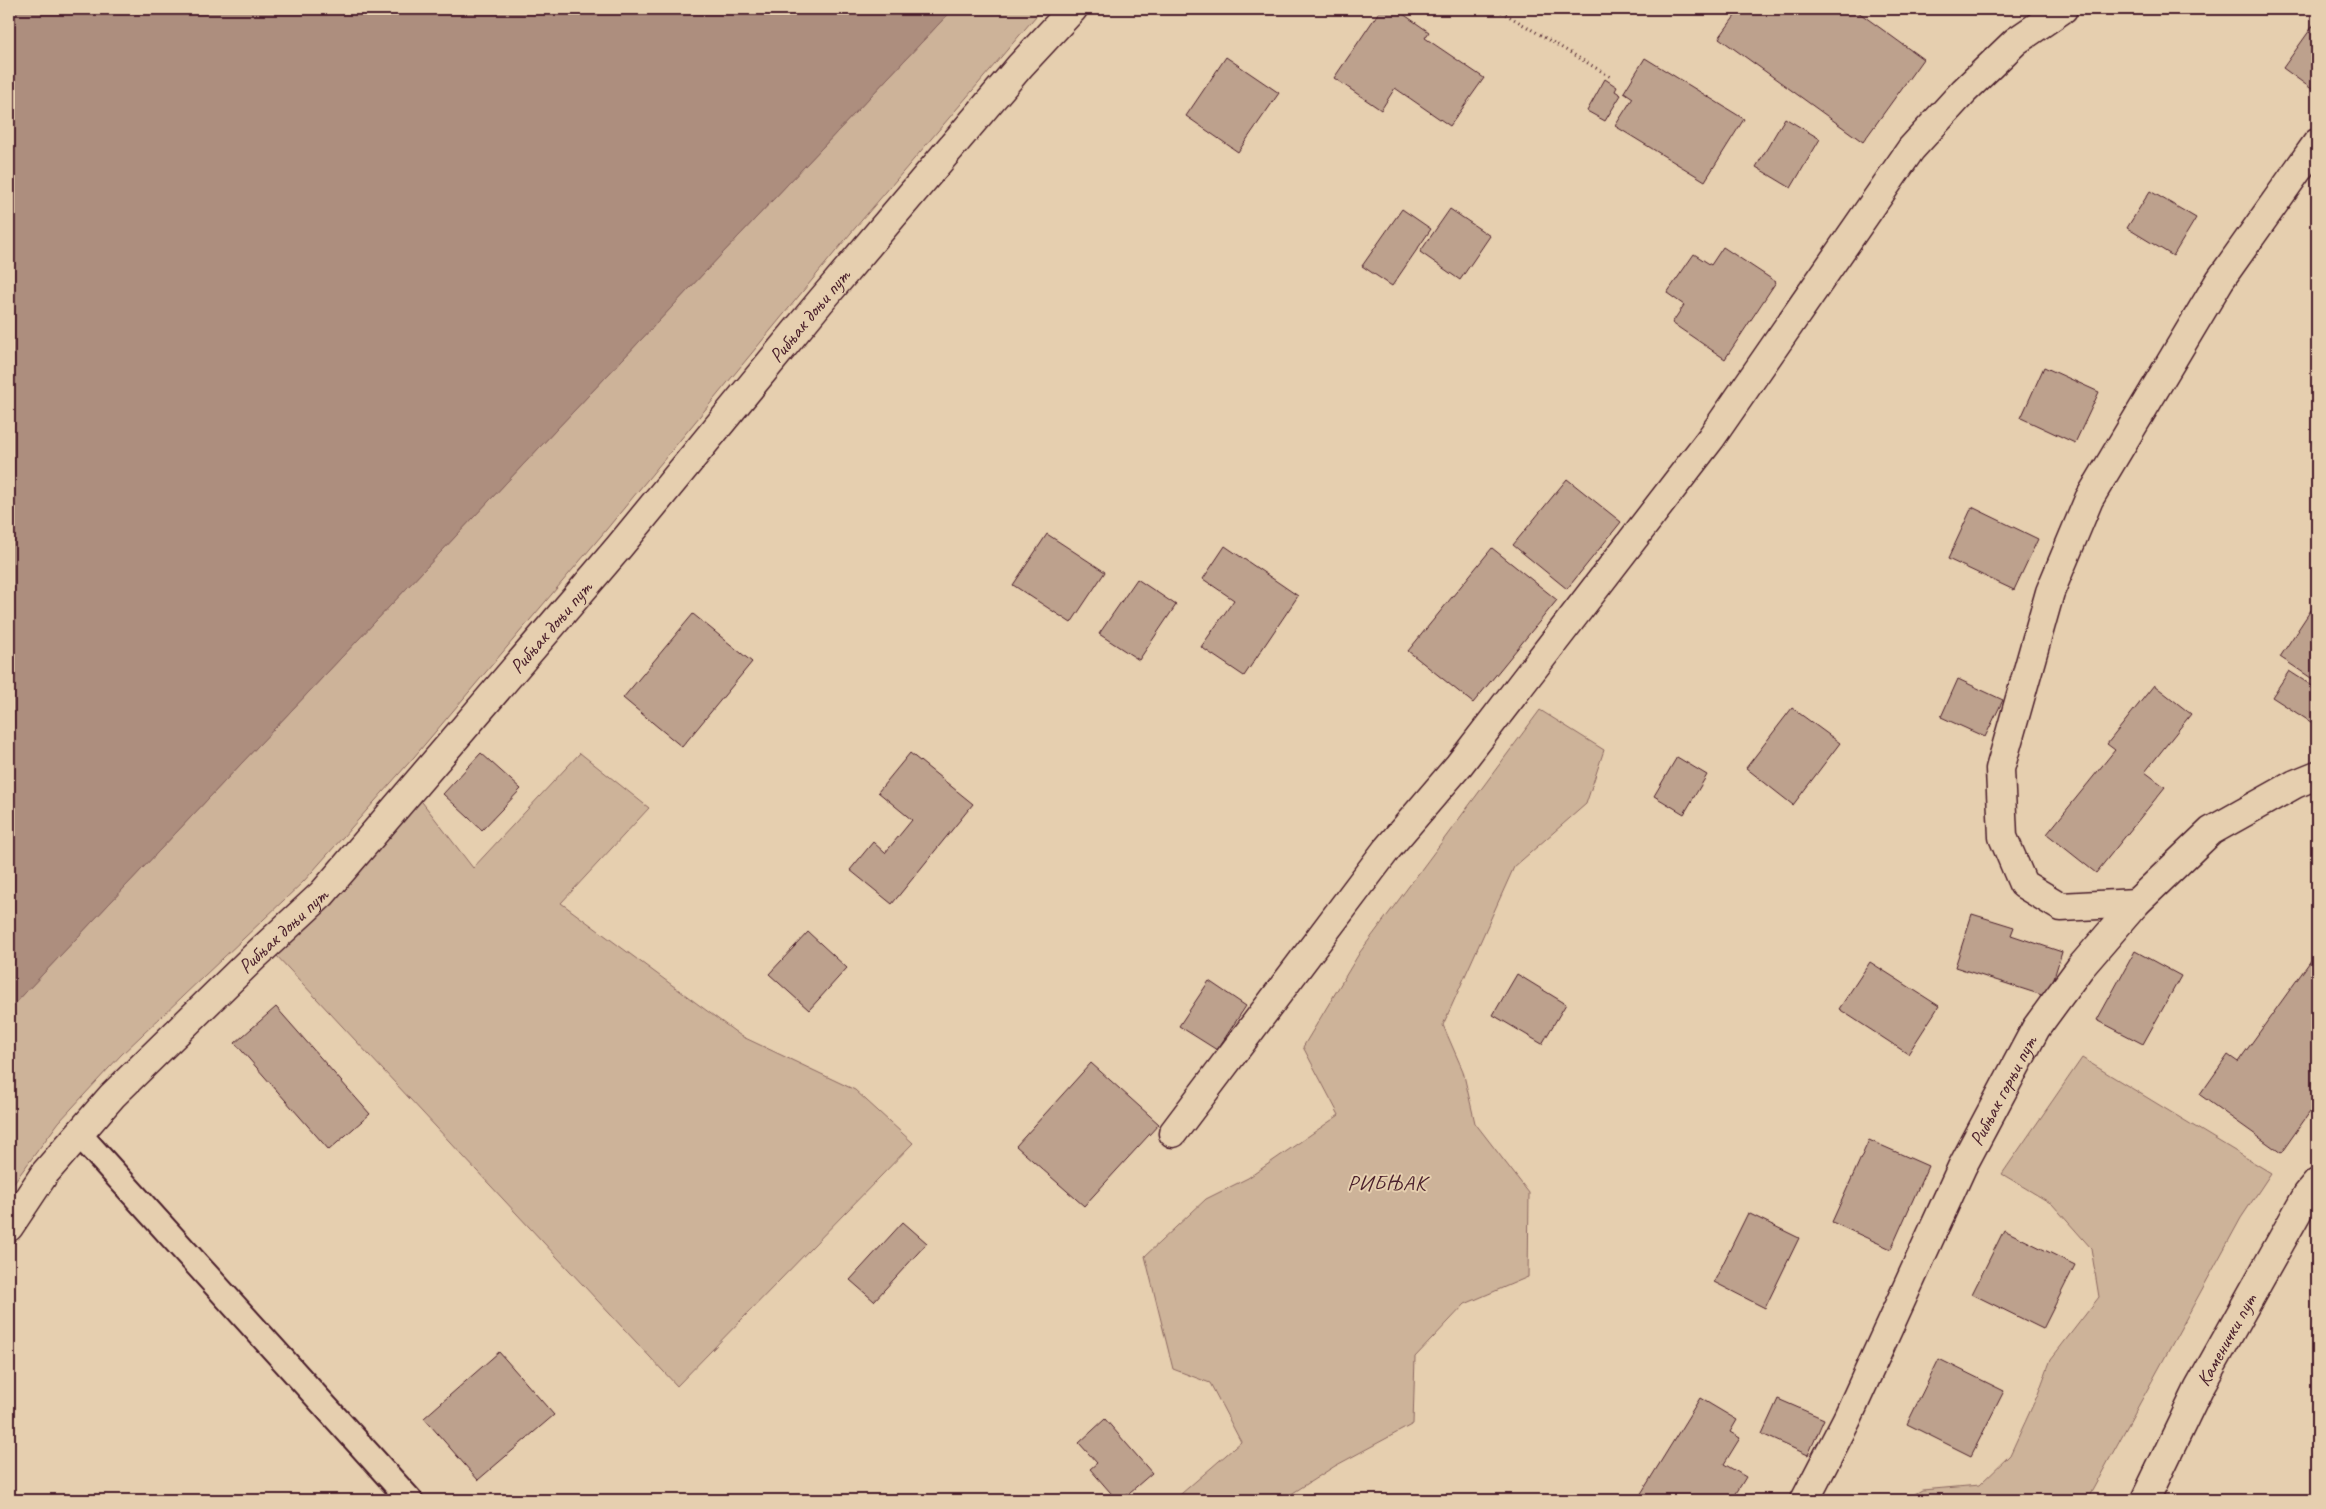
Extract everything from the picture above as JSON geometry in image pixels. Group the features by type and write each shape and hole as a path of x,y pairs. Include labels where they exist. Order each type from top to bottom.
{"street":[{"name":"Рибњак доњи пут","path":"9,1227 45,1174 119,1089 254,957 322,894 619,547 826,295 1020,66 1073,9"},
{"path":"1174,1133 1386,849 1460,765 1711,438 1911,149 1964,91 2016,42 2063,9"},
{"path":"2136,903 2061,906 2023,884 2003,837 2000,769 2050,592 2089,499 2220,280 2317,143"},
{"name":"Рибњак горњи пут","path":"1805,1500 1847,1419 1962,1167 2036,1028 2080,968 2136,903 2212,831 2295,784 2317,775"},
{"name":"Каменички пут","path":"2145,1500 2199,1388 2314,1193"}],"lane":[{"path":"79,1134 410,1500"}],"path":[{"path":"1497,9 1610,76"}],"shaded area":[{"path":"9,9 953,9 9,1010"},
{"path":"953,9 1042,9 850,234 601,536 414,757 304,881 121,1055 59,1122 9,1189 9,1010"},
{"path":"1540,710 1604,750 1586,804 1514,867 1443,1025 1463,1071 1475,1123 1529,1193 1528,1277 1465,1304 1415,1357 1413,1424 1335,1466 1282,1500 1174,1500 1241,1442 1210,1383 1173,1369 1145,1256 1206,1199 1248,1178 1339,1115 1303,1047 1360,952"},
{"path":"580,753 649,808 561,903 741,1036 855,1090 913,1143 677,1386 276,955 419,798 473,868"},
{"path":"2082,1058 2271,1173 2241,1218 2087,1500 1904,1500 1922,1490 1979,1485 2010,1455 2038,1394 2051,1359 2099,1297 2091,1248 2052,1204 2002,1174"}],"building":[{"path":"1381,9 1396,9 1429,32 1425,38 1484,78 1450,126 1395,88 1381,110 1334,78"},
{"path":"1740,9 1854,9 1923,59 1863,142 1719,38"},
{"path":"2317,20 2317,93 2283,68"},
{"path":"1226,57 1279,93 1238,152 1186,116"},
{"path":"1645,58 1744,119 1705,181 1615,126 1633,98 1624,92"},
{"path":"1605,79 1617,87 1615,91 1621,95 1605,121 1587,111"},
{"path":"1785,118 1820,139 1791,188 1756,167"},
{"path":"2150,191 2196,218 2173,256 2127,228"},
{"path":"1402,209 1431,229 1392,286 1362,266"},
{"path":"1450,209 1490,236 1460,280 1420,252"},
{"path":"1723,247 1776,282 1725,359 1672,323 1684,305 1667,293 1694,254 1711,265"},
{"path":"2044,367 2099,392 2075,443 2021,418"},
{"path":"1567,479 1621,522 1567,589 1513,545"},
{"path":"1972,507 2038,539 2014,590 1948,559"},
{"path":"1047,534 1105,572 1071,623 1013,585"},
{"path":"1225,546 1298,596 1244,676 1201,647 1234,600 1203,579"},
{"path":"1492,548 1557,600 1473,703 1408,651"},
{"path":"1137,579 1176,605 1139,660 1099,634"},
{"path":"2311,610 2317,613 2317,682 2280,657"},
{"path":"693,614 752,662 682,747 623,698"},
{"path":"2289,671 2317,689 2317,726 2272,697"},
{"path":"1958,679 2003,700 1985,737 1941,717"},
{"path":"2154,685 2191,714 2145,772 2165,787 2096,873 2047,834 2115,750 2107,744"},
{"path":"1792,708 1840,743 1793,805 1746,768"},
{"path":"481,753 521,789 482,830 443,794"},
{"path":"910,753 973,804 892,904 850,870 873,842 885,853 912,820 878,792"},
{"path":"1677,757 1707,775 1684,814 1654,796"},
{"path":"1972,914 2014,927 2011,935 2062,952 2048,997 1955,967"},
{"path":"808,932 847,968 809,1010 769,974"},
{"path":"2135,951 2181,976 2143,1044 2097,1020"},
{"path":"2317,952 2317,1102 2281,1153 2200,1095 2228,1055 2238,1062"},
{"path":"1870,962 1939,1006 1908,1054 1839,1009"},
{"path":"1517,974 1566,1004 1542,1044 1493,1015"},
{"path":"1209,981 1246,1006 1217,1050 1179,1026"},
{"path":"276,1007 370,1114 329,1150 235,1043"},
{"path":"1091,1063 1159,1124 1084,1206 1016,1146"},
{"path":"1869,1140 1928,1166 1891,1249 1832,1222"},
{"path":"1748,1213 1799,1238 1765,1308 1714,1282"},
{"path":"903,1222 927,1243 874,1301 850,1280"},
{"path":"2004,1230 2075,1265 2043,1329 1972,1294"},
{"path":"499,1352 554,1415 478,1480 424,1418"},
{"path":"1939,1359 2004,1391 1971,1456 1907,1424"},
{"path":"1700,1398 1737,1420 1730,1432 1740,1438 1724,1464 1746,1477 1732,1500 1637,1500"},
{"path":"1778,1399 1824,1419 1808,1455 1762,1434"},
{"path":"1105,1419 1152,1473 1121,1500 1117,1500 1090,1469 1097,1463 1079,1443"}],"district":[{"name":"РИБЊАК","path":"1387,1183"}]}
